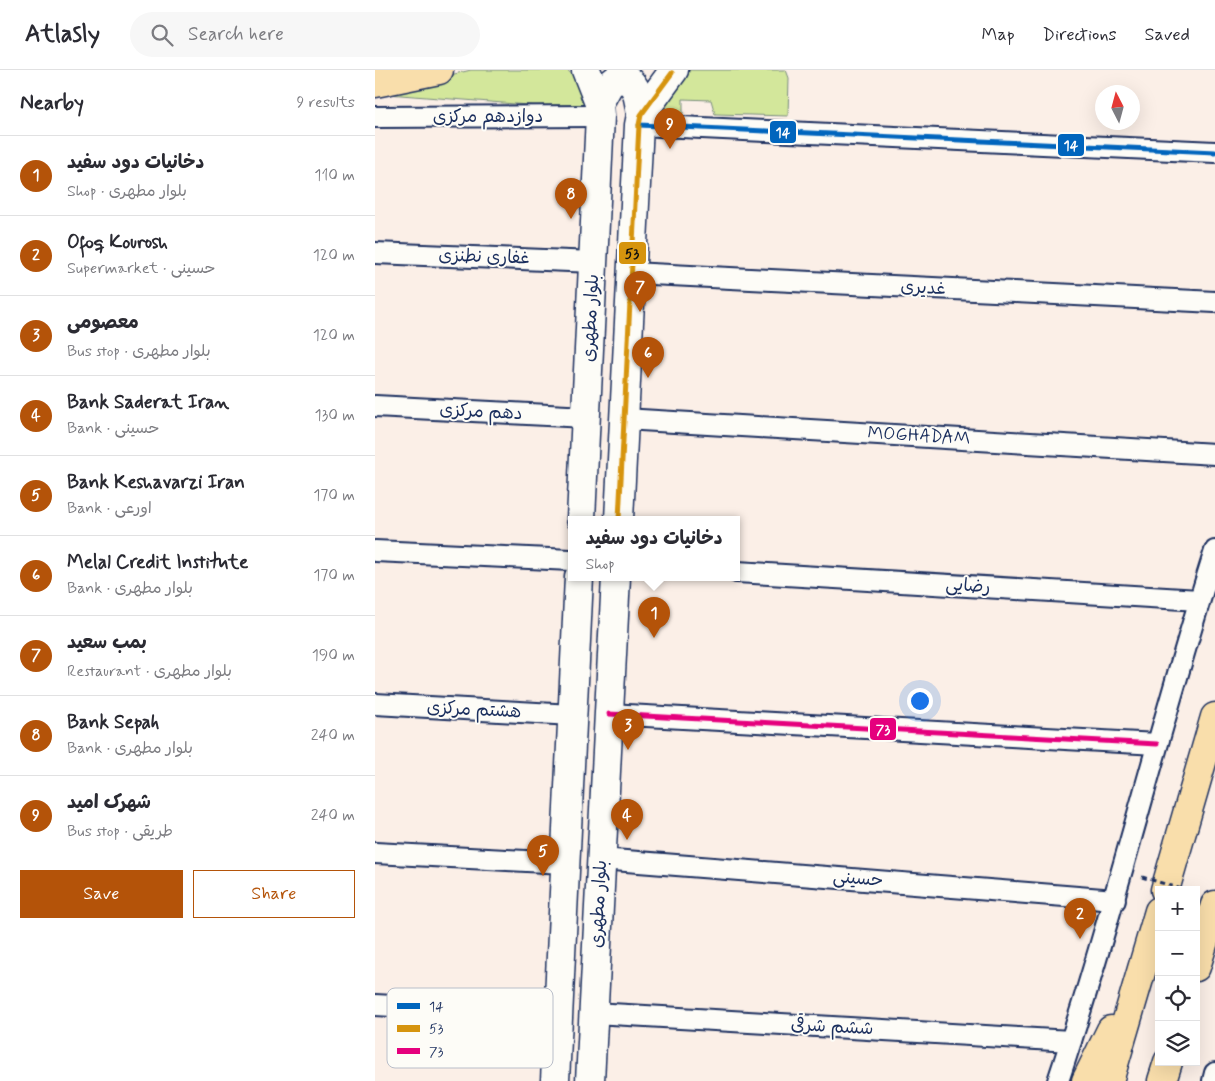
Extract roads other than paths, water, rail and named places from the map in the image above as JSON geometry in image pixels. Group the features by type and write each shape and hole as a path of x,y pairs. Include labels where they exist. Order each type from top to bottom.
{"main road":[{"path":"375,83 439,70"},
{"path":"586,70 600,110"},
{"path":"640,120 674,70"},
{"path":"600,110 609,85 618,78 627,78 634,84 640,120 619,516"},
{"name":"بلوار مطهری","path":"581,516 600,110"},
{"name":"بلوار مطهری","path":"555,1081 579,581"},
{"name":"بلوار مطهری","path":"590,1081 616,581"},
{"path":"1154,883 1215,717"},
{"path":"1200,954 1215,905"},
{"path":"1109,1081 1155,924"},
{"path":"1086,1081 1135,987"},
{"path":"1162,1081 1166,1066"}],"street":[{"name":"دوازدهم مرکزی","path":"375,117 600,110"},
{"path":"640,120 1215,152"},
{"name":"غفاری نطنزی","path":"375,253 594,262"},
{"name":"غدیری","path":"631,273 1215,302"},
{"name":"دهم مرکزی","path":"375,406 586,417"},
{"name":"MOGHADAM","path":"624,419 1215,454"},
{"path":"375,551 568,560"},
{"path":"1058,1081 1115,900 1157,744 1215,551"},
{"name":"رضایی","path":"740,572 1199,600"},
{"name":"هشتم مرکزی","path":"375,704 572,715"},
{"path":"609,714 1157,744"},
{"path":"375,853 565,863"},
{"name":"حسینی","path":"601,859 1115,900"},
{"name":"ششم شرقی","path":"594,1013 1071,1041"},
{"path":"553,1015 558,1015"},
{"path":"1213,1081 1215,1073"}],"place":[{"name":"شهرک امید","path":"670,149"},
{"name":"Bank Sepah","path":"571,219"},
{"name":"بمب سعید","path":"640,312"},
{"name":"Melal Credit Institute","path":"648,378"},
{"name":"دخانیات دود سفید","path":"654,638"},
{"name":"معصومی","path":"628,750"},
{"name":"Bank Saderat Iran","path":"627,840"},
{"name":"Bank Keshavarzi Iran","path":"543,876"},
{"name":"Ofoq Kourosh","path":"1080,939"}]}
